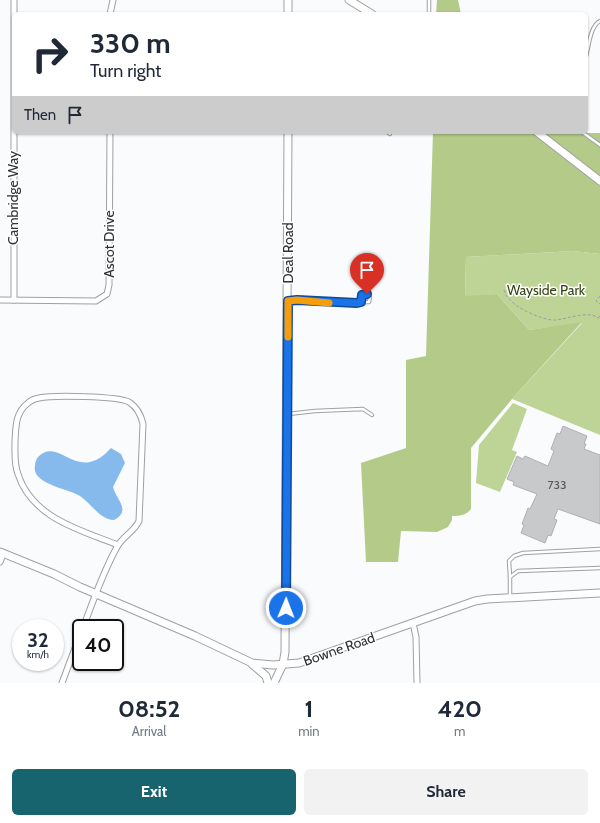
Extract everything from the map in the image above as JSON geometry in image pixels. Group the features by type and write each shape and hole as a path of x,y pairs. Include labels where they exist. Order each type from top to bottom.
{"street":[{"name":"Cambridge Way","path":"14,0 14,12"},
{"path":"110,12 113,0"},
{"path":"288,0 288,12"},
{"path":"349,0 369,12"},
{"name":"Cambridge Way","path":"14,134 14,300"},
{"name":"Ascot Drive","path":"0,300 96,301 107,294 109,285 110,134"},
{"name":"Deal Road","path":"274,683 283,664 285,652 287,579 288,134"},
{"path":"540,134 600,181"},
{"path":"86,619 118,545 133,531 139,521 143,424 141,414 129,402 117,398 46,397 32,400 20,412 16,423 15,460 18,474 23,486 37,506 57,520 118,545"},
{"path":"0,562 2,553"},
{"name":"Bowne Road","path":"2,553 54,574 96,594 195,636 252,664 299,663 475,601 600,592"},
{"path":"413,623 416,637 417,683"},
{"path":"62,683 72,656"},
{"path":"252,664 266,676 268,683"}],"lane":[{"path":"429,12 430,0"},
{"path":"588,48 593,28 596,23 600,21"},
{"path":"585,134 600,145"},
{"path":"288,301 297,300 339,303 361,302"},
{"path":"287,414 322,410 363,409 372,415"},
{"path":"510,598 509,561 514,556 522,553 600,549"},
{"path":"510,577 518,571 600,568"}],"path":[{"path":"504,290 510,300 519,307 530,313 554,320 574,316 591,315 599,319 600,316"},
{"path":"600,296 596,301 600,304"}],"green space":[{"path":"437,0 458,0 461,12 436,12"},
{"path":"600,133 600,254 573,251 466,257 465,296 497,294 529,330 582,322 512,399 471,448 471,509 463,515 452,516 452,520 448,527 437,532 401,531 398,562 366,562 361,463 406,448 406,360 426,356 433,134"},
{"name":"Wayside Park","path":"573,251 600,254 600,435 512,399 582,323 529,330 497,294 465,297 466,257"},
{"path":"513,403 527,409 512,450 517,452 500,492 476,483 479,445"}],"water":[{"path":"111,448 121,454 125,463 113,487 122,509 122,512 114,520 104,517 75,493 45,482 35,472 35,462 38,457 46,452 54,452 79,462 88,462 99,458"}],"building":[{"path":"563,426 587,436 584,449 600,455 600,524 558,509 554,519 557,520 551,536 548,535 545,543 521,533 524,525 522,524 528,508 530,509 537,494 513,485 514,482 507,479 517,456 523,459 525,456 548,466 554,451 551,449 557,433 560,434"}],"slow traffic":[{"path":"288,337 288,301 297,300 329,303"}],"route":[{"path":"286,608 288,301 297,300 357,303 361,302 362,295 367,294"}]}
